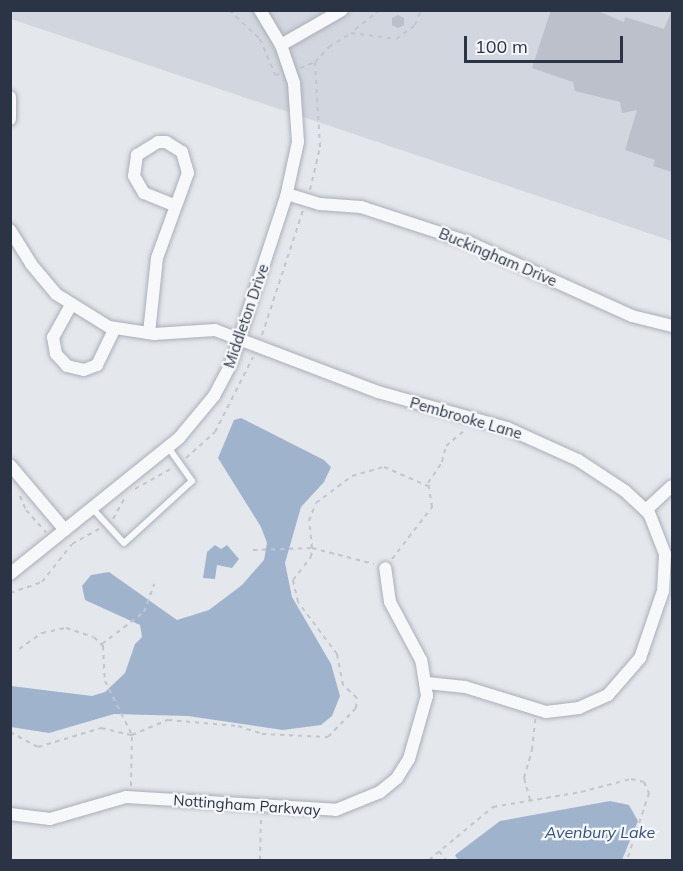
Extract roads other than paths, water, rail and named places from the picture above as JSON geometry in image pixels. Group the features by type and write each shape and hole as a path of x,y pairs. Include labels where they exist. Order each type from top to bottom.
{"street":[{"name":"Middleton Drive","path":"10,574 168,447 214,396 240,338 287,194 299,130 290,72 281,45 260,10"},
{"path":"281,45 342,10"},
{"path":"10,97 10,119"},
{"path":"149,333 157,258 173,205 187,178 188,166 178,148 158,142 137,155 134,176 144,193 173,205"},
{"name":"Buckingham Drive","path":"287,194 306,201 361,207 459,238 632,316 672,328"},
{"path":"10,230 43,281 71,305 115,328 98,365 84,370 67,366 56,354 53,337 71,305"},
{"name":"Pembrooke Lane","path":"115,328 149,333 209,329 258,344 378,392 476,418 529,436 578,460 625,491 646,510 660,536 666,574 640,658 619,686 598,701 567,711 536,710 465,687 427,683"},
{"path":"10,465 65,530"},
{"path":"646,510 672,486"},
{"name":"Nottingham Parkway","path":"10,814 50,819 132,797 336,810 380,792 404,768 415,745 426,707 427,683 416,647 390,603 385,568"}],"lane":[{"path":"92,508 124,543 192,481 168,447"}],"water":[{"path":"241,418 324,460 331,467 324,482 301,507 285,563 292,597 331,664 340,696 332,716 321,725 283,730 188,716 114,714 49,733 11,727 11,686 92,696 105,692 125,673 135,644 142,637 140,625 85,600 82,586 91,575 109,572 177,620 209,610 242,585 264,560 267,543 261,527 218,458 234,420"},
{"path":"215,545 221,549 227,545 239,559 232,568 217,565 215,579 203,578 207,552"},
{"name":"Avenbury Lake","path":"610,801 629,805 638,821 622,860 458,860 455,855 500,821"}]}
